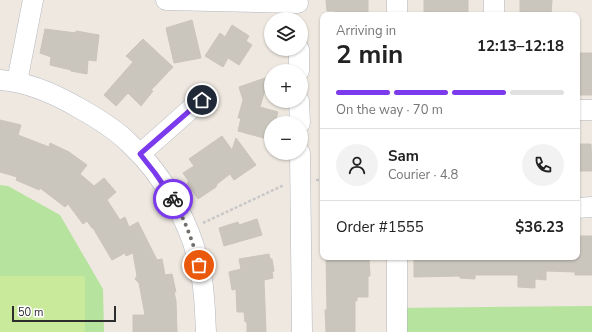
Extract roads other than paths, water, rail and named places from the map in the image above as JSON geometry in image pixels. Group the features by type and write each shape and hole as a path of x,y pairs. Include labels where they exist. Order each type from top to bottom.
{"street":[{"path":"33,0 9,81 34,87 53,94 89,114 117,132 140,154 155,173 173,199 188,229 202,279 206,332"},
{"path":"166,0 298,7"},
{"path":"397,0 397,12"},
{"path":"494,0 494,12"},
{"path":"140,154 202,100"},
{"path":"580,110 592,110"},
{"path":"300,160 302,332"},
{"path":"580,208 592,208"},
{"path":"396,260 397,332"}]}
